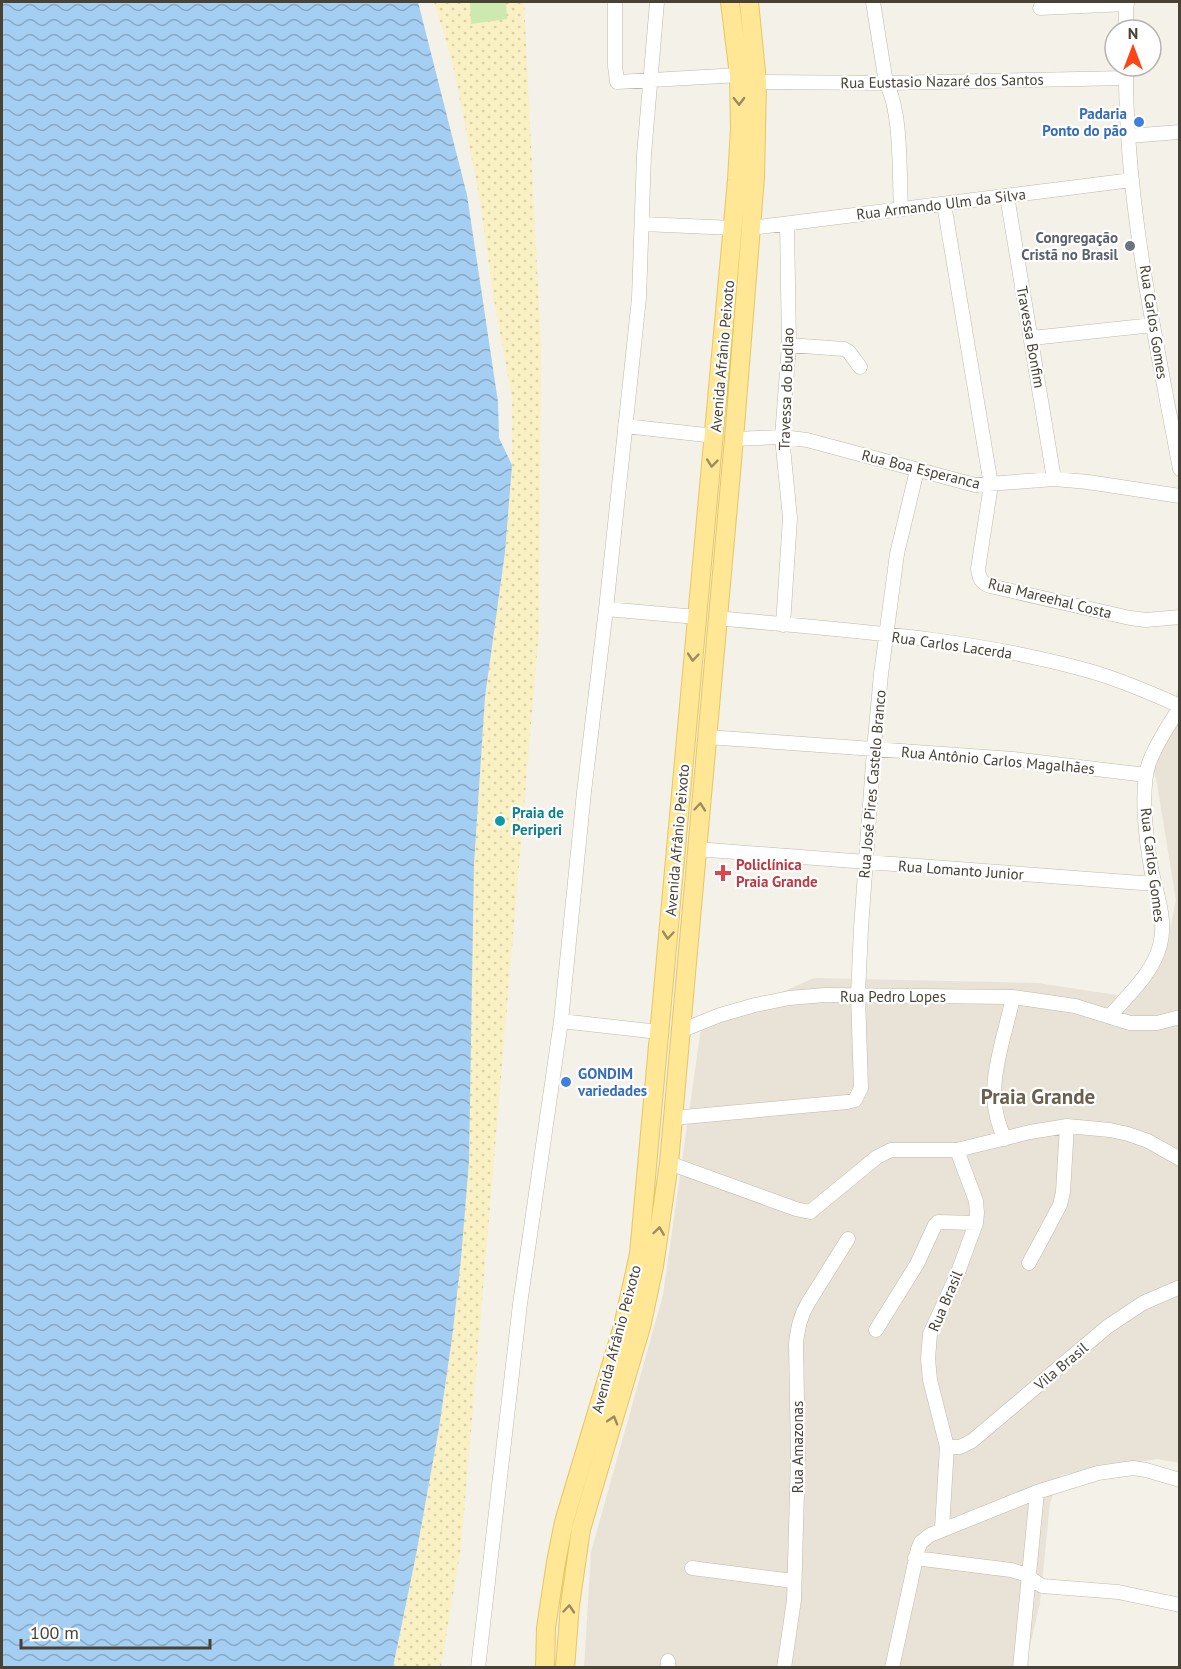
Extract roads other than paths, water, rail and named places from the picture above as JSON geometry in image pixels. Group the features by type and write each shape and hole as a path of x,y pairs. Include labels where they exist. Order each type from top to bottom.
{"main road":[{"name":"Avenida Afrânio Peixoto","path":"565,1668 570,1605 581,1529 641,1327 654,1266 674,1118 734,439 742,228 739,75 730,2"},
{"name":"Avenida Afrânio Peixoto","path":"546,1668 546,1629 564,1522 622,1326 639,1254 715,436 757,129 757,82 748,2"}],"street":[{"path":"615,2 615,66 616,81 619,83 739,75"},
{"path":"478,1668 520,1304 561,1021 584,792 606,609 639,298 644,154 657,2"},
{"path":"873,2 886,83 891,91 896,111 901,209"},
{"path":"1040,8 1126,3"},
{"name":"Rua Eustasio Nazaré dos Santos","path":"757,82 886,83 1103,73"},
{"name":"Rua Carlos Gomes","path":"1126,78 1132,180 1153,325 1179,469"},
{"path":"1128,136 1179,132"},
{"name":"Rua Armando Ulm da Silva","path":"643,224 742,228 787,224 1132,180"},
{"name":"Travessa Bonfim","path":"1007,196 1054,479"},
{"path":"944,204 991,485"},
{"name":"Travessa do Budlao","path":"783,625 790,518 782,437 789,345 787,224"},
{"path":"1032,338 1153,325"},
{"path":"789,345 844,349 860,367"},
{"path":"625,426 715,436"},
{"name":"Rua Boa Esperanca","path":"734,439 782,437 831,446 975,485 1054,479 1179,496"},
{"name":"Rua José Pires Castelo Branco","path":"674,1118 855,1100 861,1088 858,995 874,750 897,554 917,470"},
{"name":"Rua Mareehal Costa","path":"991,485 978,569 979,578 983,584 1130,618 1146,620 1179,617"},
{"path":"606,609 697,617"},
{"name":"Rua Carlos Lacerda","path":"717,618 973,646 1087,670 1132,685 1179,706"},
{"name":"Rua Carlos Gomes","path":"1110,1016 1146,975 1154,962 1160,944 1162,923 1160,904 1148,838 1144,794 1146,775 1155,751 1179,706"},
{"name":"Rua Antônio Carlos Magalhães","path":"707,737 1013,759 1146,775"},
{"name":"Rua Lomanto Junior","path":"696,849 866,864 1155,884"},
{"name":"Rua Pedro Lopes","path":"680,1031 720,1015 789,998 858,995 1013,997 1075,1006 1130,1023 1143,1024 1179,1017"},
{"path":"1005,1139 994,1113 993,1086 1013,997"},
{"path":"561,1021 659,1032"},
{"path":"1029,1263 1060,1205 1064,1181 1067,1126"},
{"path":"669,1163 810,1212 886,1151 957,1150 1030,1132 1067,1126 1128,1134 1148,1141 1179,1159"},
{"name":"Rua Brasil","path":"942,1528 947,1447 927,1359 930,1334 957,1275 976,1223 976,1201 957,1150"},
{"path":"876,1330 917,1264 935,1225 938,1222 976,1223"},
{"name":"Rua Amazonas","path":"784,1668 794,1600 798,1456 796,1344 798,1327 805,1308 848,1239"},
{"name":"Vila Brasil","path":"947,1447 960,1447 972,1441 1107,1327 1143,1303 1179,1287"},
{"path":"892,1668 915,1558 921,1542 930,1535 942,1528 1036,1492 1074,1479 1118,1469 1146,1470 1179,1480"},
{"path":"1020,1668 1036,1492"},
{"path":"915,1558 1011,1570 1024,1574 1029,1579 1049,1588 1118,1592 1179,1605"},
{"path":"692,1568 793,1581"}],"water":[{"path":"2,2 418,2 467,195 498,402 499,438 512,465 505,552 485,697 474,864 469,1161 461,1259 439,1428 393,1667 2,1667"}],"place":[{"name":"Padaria Ponto do pão","path":"1139,122"},
{"name":"Congregação Cristã no Brasil","path":"1130,246"},
{"name":"Praia de Periperi","path":"500,821"},
{"name":"Policlínica Praia Grande","path":"723,873"},
{"name":"GONDIM variedades","path":"566,1082"}],"district":[{"name":"Praia Grande","path":"1038,1096"}]}
